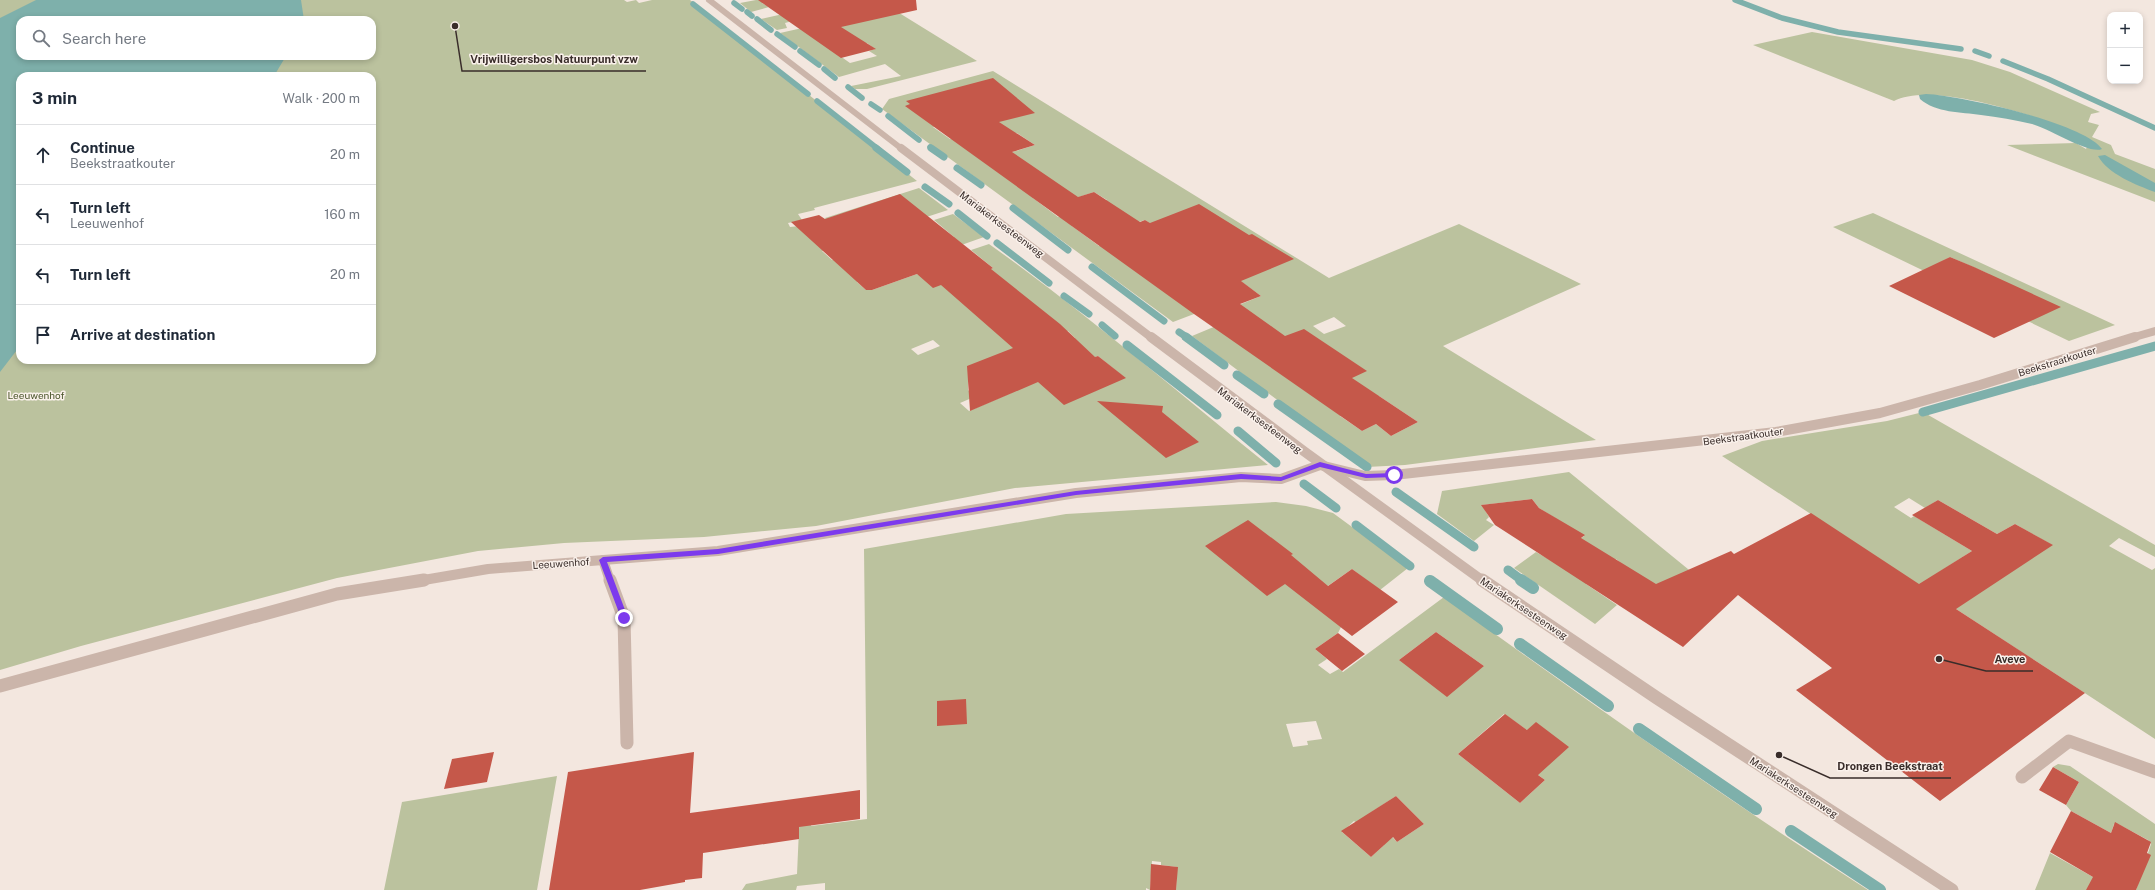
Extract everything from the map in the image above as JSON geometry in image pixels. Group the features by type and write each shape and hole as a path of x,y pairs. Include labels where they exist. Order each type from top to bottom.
{"street":[{"name":"Mariakerksesteenweg","path":"710,0 788,62 1320,465 1495,589 1668,705 1952,890"},
{"name":"Beekstraatkouter","path":"1320,465 1366,476 1394,475 1673,445 1776,432 1880,413 1980,386 2155,331"},
{"name":"Leeuwenhof","path":"0,686 337,594 488,569 718,551 1076,493 1241,477 1281,479 1320,465"},
{"path":"603,560 624,618 627,743"},
{"path":"2022,777 2069,741 2155,772"}],"green space":[{"path":"0,0 624,0 627,2 636,0 639,3 652,0 690,0 917,181 814,208 815,210 798,214 802,220 788,223 790,227 828,223 825,218 919,188 948,210 822,251 832,260 858,252 954,237 934,220 953,214 984,237 857,282 866,290 872,290 917,274 944,286 993,268 971,250 989,244 1061,297 1268,465 1015,488 816,526 704,537 564,543 478,551 337,578 81,646 0,670","holes":["1068,331 1075,338 1009,350","933,340 940,346 918,355 911,349","1098,356 1125,378 1051,375","988,371 971,393 968,390 968,379","1002,385 1011,393 969,411 960,403"]},
{"path":"756,0 774,0 762,3 769,7 751,12 740,3"},
{"path":"896,11 977,61 867,89 855,89 851,86 901,76 885,64 839,77 780,33 829,22 800,19 785,23 787,28 777,30 761,19 792,12","holes":["867,43 875,49 869,51 877,56 850,63 833,51"]},
{"path":"1812,32 1972,60 2010,72 2100,112 2091,114 2088,122 2099,125 2092,137 2111,145 2115,154 2155,169 2155,202 2007,145 2076,143 2086,149 2090,140 2072,131 2021,113 1963,99 1936,95 1912,96 1894,101 1753,45"},
{"path":"993,71 1329,278 1459,224 1581,284 1443,346 1596,440 1405,465 1367,467 1192,336 1240,316 1229,309 1261,296 1232,275 1194,314 1173,322 882,109 889,99","holes":["954,121 971,133 950,139 933,127","1017,133 1035,145 993,158 1000,139","1059,189 1073,199 1094,192 1107,200 1058,217 1033,198","1145,220 1154,226 1099,246 1072,226 1129,225","1334,317 1346,326 1324,334 1313,326","1379,396 1418,422 1391,436 1376,424 1362,431 1340,416"]},
{"path":"1873,213 2115,325 2069,341 1833,227","holes":["1950,257 1989,274 1935,265"]},
{"path":"1923,412 2155,545 2155,557 2119,538 2109,546 2152,570 2155,568 2155,739 1722,456 1762,441 1887,421","holes":["1909,498 1925,508 1938,500 1997,534 2015,524 2052,545 1936,574 1972,551 1914,516 1911,518 1894,507"]},
{"path":"1569,472 1710,587 1680,613 1616,559 1586,584 1617,605 1595,624 1514,568 1536,552 1552,561 1584,536 1539,508 1532,499 1482,505 1489,517 1486,520 1494,525 1474,541 1437,514 1442,491"},
{"path":"1276,502 1306,506 1333,513 1408,568 1380,590 1352,569 1322,590 1341,627 1338,633 1315,649 1327,659 1318,665 1330,674 1339,669 1343,672 1444,597 1654,746 1760,819 1868,890 1176,890 1177,867 1161,865 1161,862 1152,861 1150,890 1146,888 1146,890 825,890 825,883 797,886 796,890 742,890 746,884 797,874 800,807 812,806 811,826 867,819 864,549 1066,514","holes":["1436,632 1484,666 1399,660","1504,714 1527,730 1530,769 1545,780 1520,803 1458,754","1316,721 1322,739 1307,741 1308,745 1293,747 1286,724","1396,796 1424,824 1397,842 1370,813","1354,821 1384,845 1371,857 1342,832"]},
{"path":"2058,764 2070,766 2155,824 2155,890 2136,890 2151,844 2148,840 2118,824 2114,824 2111,833 2071,811 2066,805 2079,782 2053,767"},
{"path":"557,776 537,890 384,890 402,802"},
{"path":"2050,853 2093,877 2102,890 2035,890"}],"water":[{"path":"36,0 301,0 303,16 16,16 16,60 284,60 276,72 16,72 16,351 0,372 0,18"},
{"path":"1926,94 1965,99 2047,120 2091,139 2102,149 2096,150 2079,145 2032,124 1933,107 1920,99 1919,95"},
{"path":"2105,155 2155,183 2155,192 2123,178 2108,168 2098,156"}],"building":[{"path":"758,0 916,0 917,10 841,27 876,49 841,58"},
{"path":"993,78 1035,113 999,122 1035,145 1012,152 1078,197 1094,192 1140,222 1145,220 1150,223 1199,204 1249,235 1252,234 1294,259 1241,281 1261,296 1240,304 1285,336 1304,329 1367,371 1352,378 1418,422 1391,436 1376,424 1362,431 1194,314 905,106 910,104 906,101"},
{"path":"900,194 993,268 991,269 1060,324 1095,357 1098,356 1126,378 1064,405 1038,382 970,411 967,366 1013,348 941,285 933,288 917,274 872,290 866,290 791,222 819,215 825,219"},
{"path":"1950,257 2061,307 1994,338 1889,286"},
{"path":"1097,401 1163,406 1162,412 1199,442 1166,458"},
{"path":"1532,499 1539,508 1585,535 1581,538 1656,584 1731,551 1734,554 1811,513 1919,584 1972,551 1912,515 1938,500 1997,534 2015,524 2053,545 1956,609 2085,693 1940,801 1796,690 1832,668 1738,595 1683,647 1495,525 1481,505"},
{"path":"1248,520 1293,554 1291,555 1328,586 1352,569 1398,602 1352,636 1285,584 1267,596 1205,546"},
{"path":"1436,632 1484,666 1447,697 1399,660"},
{"path":"1338,633 1365,654 1342,671 1315,649"},
{"path":"966,699 967,724 937,726 937,701"},
{"path":"1505,714 1527,730 1536,722 1569,747 1538,775 1545,780 1520,803 1458,754"},
{"path":"494,752 487,782 444,789 452,759"},
{"path":"694,752 690,813 860,790 860,819 799,827 799,839 703,853 702,878 685,880 685,882 640,890 549,890 568,772"},
{"path":"2053,767 2079,782 2066,805 2039,790"},
{"path":"1396,796 1424,824 1397,842 1393,837 1371,857 1341,831"},
{"path":"2071,811 2111,833 2115,822 2151,842 2147,853 2151,855 2136,890 2086,890 2093,877 2050,852"},
{"path":"1151,864 1178,867 1176,890 1150,890"}],"waterway":[{"path":"1735,0 1782,18 1838,32 1961,49"},
{"path":"734,3 742,9"},
{"path":"693,4 808,94"},
{"path":"747,12 752,16"},
{"path":"757,19 771,30"},
{"path":"777,34 795,47"},
{"path":"800,51 819,65"},
{"path":"1975,51 1989,56"},
{"path":"2003,61 2048,79 2155,128"},
{"path":"824,69 835,78"},
{"path":"848,87 862,98"},
{"path":"817,101 878,149"},
{"path":"871,104 880,110"},
{"path":"888,116 919,140"},
{"path":"876,148 907,172"},
{"path":"931,148 944,157"},
{"path":"957,168 981,185"},
{"path":"925,187 949,204"},
{"path":"1013,208 1068,250"},
{"path":"958,213 987,236"},
{"path":"997,243 1049,283"},
{"path":"1092,267 1164,321"},
{"path":"1064,296 1089,314"},
{"path":"1102,325 1115,336"},
{"path":"1179,332 1188,338"},
{"path":"1186,337 1224,365"},
{"path":"1127,345 1217,415"},
{"path":"1923,412 2155,346"},
{"path":"1237,375 1264,394"},
{"path":"1278,404 1367,467"},
{"path":"1238,431 1276,463"},
{"path":"1304,484 1336,508"},
{"path":"1396,492 1474,547"},
{"path":"1356,525 1410,566"},
{"path":"1508,570 1523,581"},
{"path":"1521,580 1533,588"},
{"path":"1430,581 1497,629"},
{"path":"1520,644 1608,706"},
{"path":"1639,729 1756,809"},
{"path":"1791,831 1880,890"}],"place":[{"name":"Vrijwilligersbos Natuurpunt vzw","path":"455,26"},
{"name":"Aveve","path":"1939,659"},
{"name":"Drongen Beekstraat","path":"1779,755"}],"route":[{"path":"624,618 603,560 718,551 1076,493 1241,477 1281,479 1320,465 1366,476 1394,475"}]}
